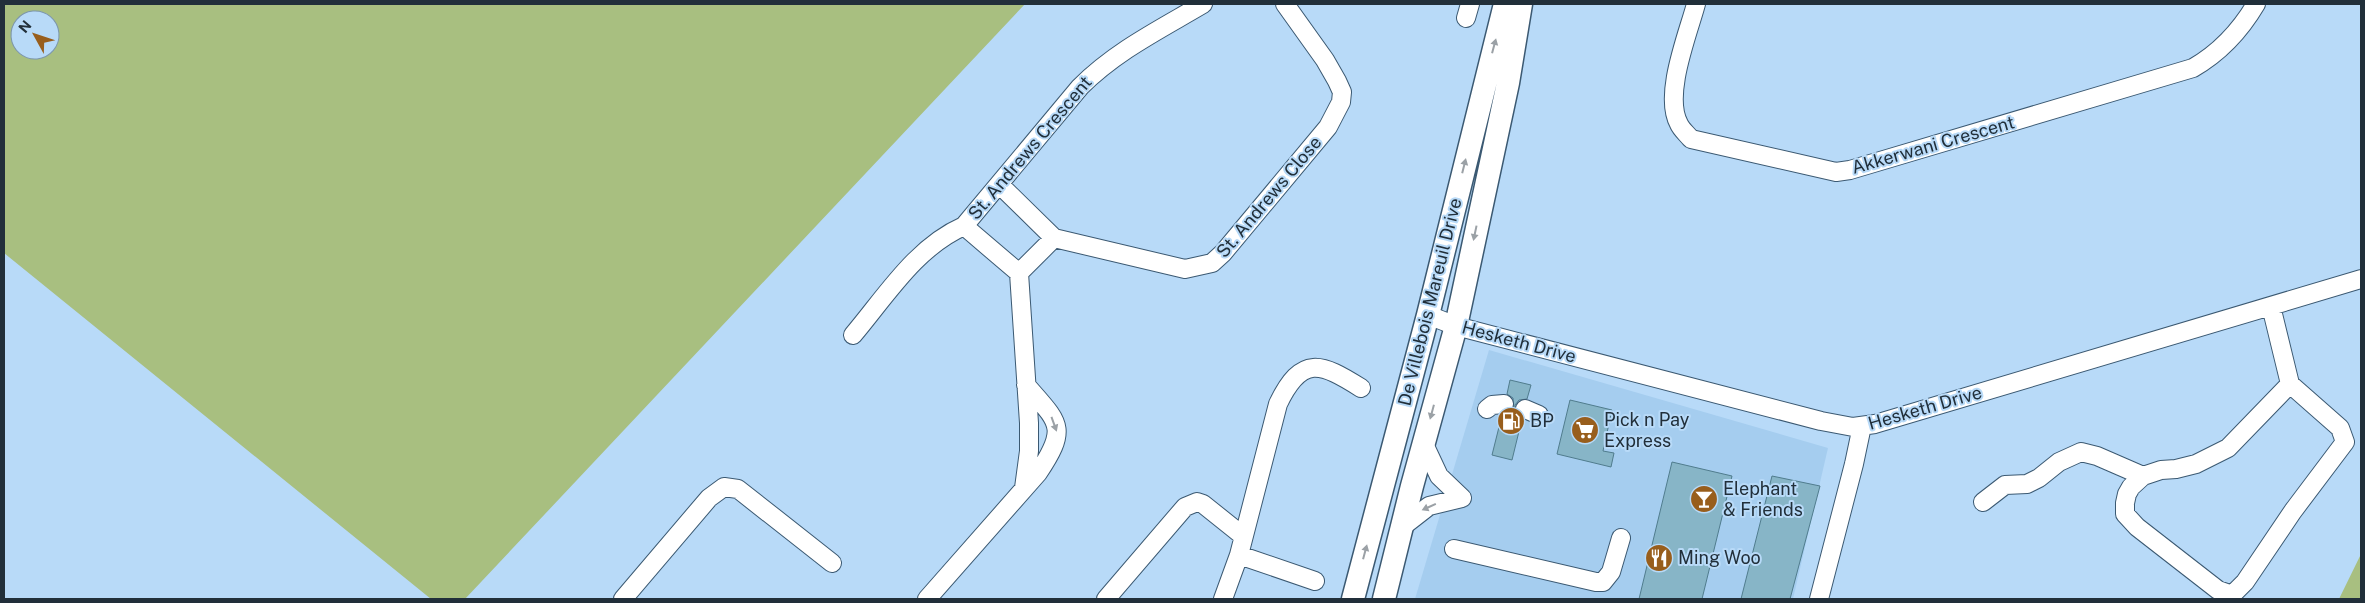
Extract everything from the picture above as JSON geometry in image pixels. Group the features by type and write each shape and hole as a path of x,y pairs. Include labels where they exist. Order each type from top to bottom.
{"main road":[{"name":"De Villebois Mareuil Drive","path":"1353,599 1428,315 1505,4"},
{"name":"De Villebois Mareuil Drive","path":"1384,599 1456,326 1508,83 1521,4"}],"street":[{"name":"St. Andrews Crescent","path":"853,335 926,250 947,233 964,226 1095,71 1114,56 1203,4"},
{"name":"St. Andrews Close","path":"1054,238 1185,269 1212,263 1223,253 1328,127 1341,102 1342,92 1326,60 1286,4"},
{"name":"Akkerwani Crescent","path":"1696,4 1675,80 1673,105 1678,124 1691,139 1836,172 1860,167 2193,68 2222,48 2237,33 2256,4"},
{"path":"1000,185 1054,238 1019,272"},
{"path":"964,226 1019,272 1029,451 1024,488"},
{"name":"Hesketh Drive","path":"1428,315 1456,326 1821,421 1844,426 1862,426 1876,424 2361,278"},
{"path":"2271,306 2290,384 2340,428 2345,442 2293,511 2245,582 2232,596 2218,590 2137,527 2125,514 2124,502 2131,487 2143,476 2161,470 2176,470 2196,464 2228,448 2290,384"},
{"path":"1222,599 1239,555 1278,404 1284,392 1307,368 1314,367 1331,370 1361,388"},
{"path":"927,599 1038,473 1057,438 1057,426 1053,418 1026,385"},
{"path":"1487,409 1492,405 1504,404"},
{"path":"1819,599 1862,426"},
{"path":"1402,527 1429,506 1462,498 1439,476 1424,444"},
{"path":"1984,502 2005,484 2027,484 2039,478 2059,462 2081,452 2097,456 2143,476"},
{"path":"623,599 709,498 724,487 738,489 832,563"},
{"path":"1106,599 1173,519 1190,503 1197,502 1203,504 1243,536"},
{"path":"1454,549 1596,582 1603,582 1611,572 1621,538"},
{"path":"1239,555 1315,582"}],"shaded area":[{"path":"1489,350 1828,448 1793,599 1415,599"}],"green space":[{"path":"4,4 1025,4 465,599 431,599 4,253"},
{"path":"2361,554 2361,599 2339,599"}],"building":[{"path":"1510,380 1531,385 1527,399 1519,400 1515,405 1516,415 1522,419 1512,460 1492,455 1502,415 1510,413 1514,408 1513,398 1507,394"},
{"name":"Pick n Pay Express","path":"1570,400 1612,410 1603,451 1614,453 1611,467 1557,454"},
{"path":"1672,462 1732,476 1702,599 1639,599"},
{"path":"1772,476 1820,486 1790,599 1741,599"}],"place":[{"name":"BP","path":"1511,421"},
{"name":"Pick n Pay Express","path":"1585,430"},
{"name":"Elephant & Friends","path":"1704,499"},
{"name":"Ming Woo","path":"1659,558"}]}
